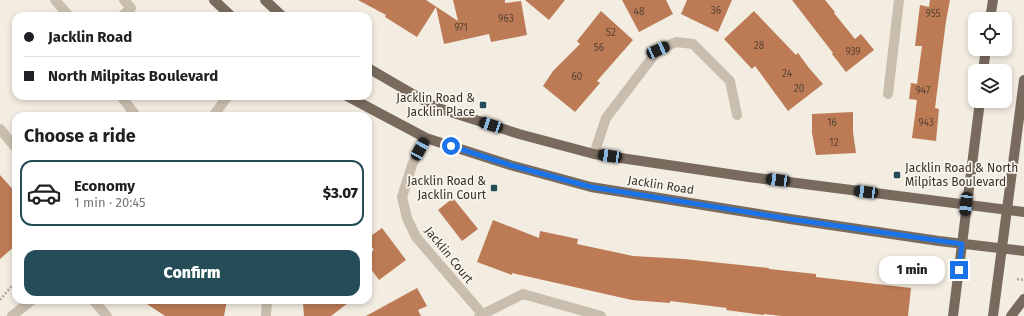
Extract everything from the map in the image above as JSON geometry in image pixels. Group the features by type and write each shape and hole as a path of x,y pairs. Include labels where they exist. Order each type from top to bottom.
{"main road":[{"path":"214,0 227,12"},
{"path":"265,0 278,12"},
{"path":"991,12 993,0"},
{"name":"Jacklin Road","path":"372,70 435,107 519,134 594,154 749,177 1024,212"},
{"path":"993,316 1024,80"},
{"name":"Jacklin Road","path":"355,100 426,138 510,165 591,187 790,219 962,244 1024,251"},
{"path":"953,316 979,108"},
{"path":"1011,316 1024,300"}],"street":[{"path":"55,0 66,12"},
{"path":"124,0 131,8 126,12"},
{"path":"888,94 899,0"},
{"path":"594,154 606,118 658,50 676,42 693,44 730,81 737,115"},
{"path":"123,100 130,112"},
{"path":"216,112 225,100"},
{"path":"0,129 12,143"},
{"name":"Jacklin Court","path":"426,138 412,165 402,197 407,218 416,237 482,315"},
{"path":"482,315 523,294 601,316"},
{"path":"12,316 27,304"},
{"path":"96,304 107,316"},
{"path":"266,316 267,304"}],"path":[{"path":"1017,279 1024,280"},
{"path":"0,300 12,286"}],"building":[{"path":"358,0 426,0 458,21 453,0 505,0 505,3 521,1 527,35 491,42 489,34 444,44 436,7 417,37 385,17 386,15"},
{"path":"525,0 565,0 549,20"},
{"path":"622,0 666,0 673,14 639,32"},
{"path":"687,0 732,0 718,32 681,14"},
{"path":"792,0 825,0 855,39 861,34 874,50 846,72"},
{"path":"930,0 950,0 935,108 939,109 936,141 912,138 917,100 909,99 911,83 917,84 922,46 915,46 920,5 929,7"},
{"path":"601,11 633,40 597,81 600,83 575,112 543,86 553,71 580,44 577,41"},
{"path":"754,11 796,55 798,53 823,84 788,111 755,66 752,69 724,39"},
{"path":"853,112 853,132 856,153 816,155 812,133 812,114"},
{"path":"0,175 12,188 12,248 0,259"},
{"path":"453,198 478,229 462,241 438,210"},
{"path":"493,220 539,238 540,231 578,239 577,244 633,256 684,259 769,268 816,274 816,277 911,288 908,316 763,315 726,310 727,308 670,301 670,303 632,300 512,273 512,275 477,262"},
{"path":"382,228 406,260 379,280 372,270 372,251 374,250 372,247 372,235"},
{"path":"417,288 427,306 418,310 421,316 366,316"},
{"path":"147,304 226,304 224,316 165,316"},
{"path":"303,304 347,304 331,316 304,316"}],"place":[{"name":"Jacklin Road & Jacklin Place","path":"483,105"},
{"name":"Jacklin Road & North Milpitas Boulevard","path":"897,175"},
{"name":"Jacklin Road & Jacklin Court","path":"494,188"}],"route":[{"path":"451,146 510,165 591,187 790,219 962,244 959,270"}]}
